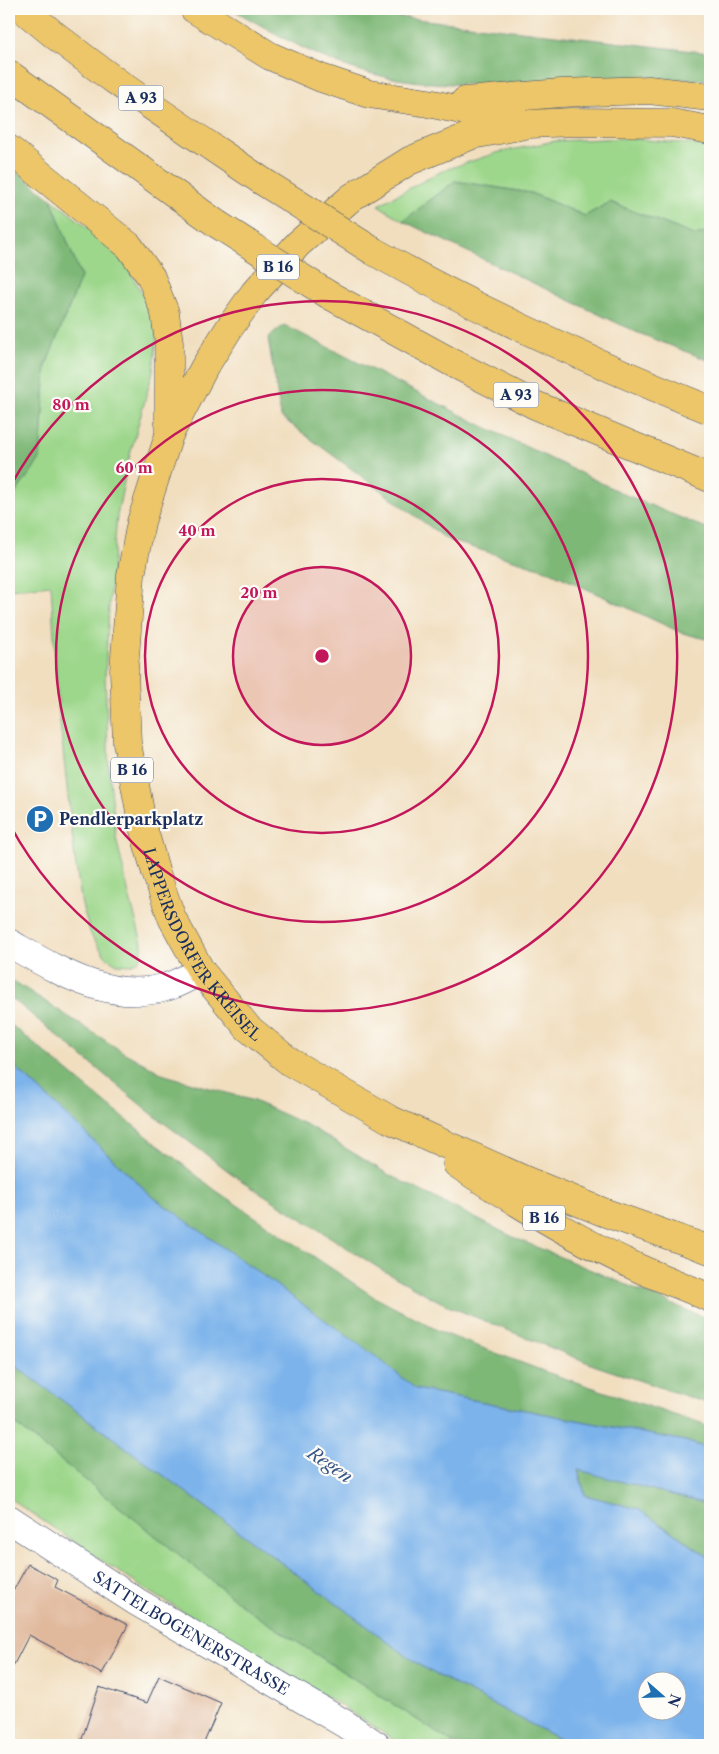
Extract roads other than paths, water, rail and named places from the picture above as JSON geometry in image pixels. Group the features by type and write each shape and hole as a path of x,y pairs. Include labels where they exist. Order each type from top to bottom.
{"highway":[{"name":"A 93","path":"23,9 54,35 169,118 262,181 373,251 434,285 556,345 710,410"},
{"path":"194,9 270,56 321,78 368,94 428,103 530,124"},
{"name":"A 93","path":"9,74 217,224 329,296 453,364 535,405 710,478"},
{"path":"428,103 561,93 649,90 710,98"},
{"name":"LAPPERSDORFER KREISEL","path":"710,130 672,123 570,122 530,124 472,135 409,161 352,197 298,244 254,293 230,327 204,368 170,435 141,522 131,575 124,671 126,743 143,827 156,873 172,918 201,971 248,1028 290,1062 389,1119 527,1181 603,1212 710,1250"},
{"path":"9,149 128,246 151,277 165,313 169,343 170,435"},
{"name":"B 16","path":"389,1119 497,1190 578,1237 636,1266 710,1298"}],"street":[{"path":"9,943 54,968 107,990 138,992 167,987 201,971"},
{"name":"SATTELBOGENERSTRASSE","path":"9,1519 136,1602 345,1724 376,1745"}],"water":[{"name":"Regen","path":"9,1061 153,1197 378,1358 416,1389 685,1441 710,1449 710,1505 578,1470 585,1495 638,1509 710,1558 710,1745 571,1745 422,1667 9,1361"}],"place":[{"name":"Pendlerparkplatz","path":"40,819"}]}
